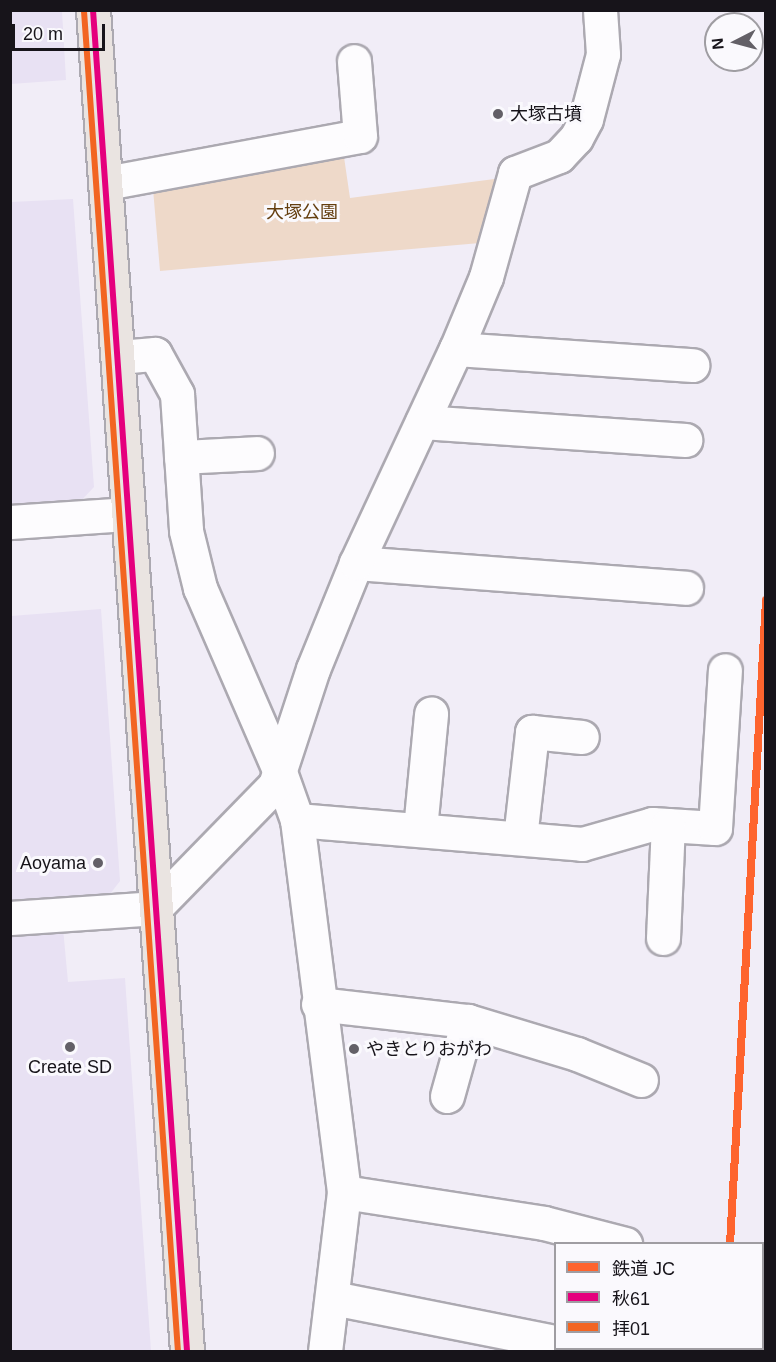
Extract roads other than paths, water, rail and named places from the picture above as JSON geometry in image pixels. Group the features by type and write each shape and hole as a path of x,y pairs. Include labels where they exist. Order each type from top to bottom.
{"main road":[{"path":"93,10 187,1352"}],"street":[{"path":"10,918 155,908 275,785 313,669 356,563 456,350 486,277 515,173 559,156 576,138 586,119 603,54 600,10"},
{"path":"106,183 360,136 354,61"},
{"path":"456,350 692,365"},
{"path":"119,357 155,354 177,394 186,531 200,588 280,772 297,819 318,1004 344,1192 325,1352"},
{"path":"422,422 685,440"},
{"path":"181,457 257,453"},
{"path":"10,522 128,514"},
{"path":"356,563 686,588"},
{"path":"297,819 582,844 652,824 715,828 725,670"},
{"path":"420,829 431,714"},
{"path":"520,838 532,732 582,737"},
{"path":"663,938 668,825"},
{"path":"318,1004 468,1021 577,1054 641,1080"},
{"path":"447,1096 468,1021"},
{"path":"344,1192 544,1223 617,1242"},
{"path":"333,1298 540,1344"}],"rail line":[{"name":"JC","path":"730,1242 766,600"}],"place":[{"name":"大塚古墳","path":"498,114"},
{"name":"Aoyama","path":"98,863"},
{"name":"Create SD","path":"70,1047"},
{"name":"やきとりおがわ","path":"354,1049"}],"park label":[{"name":"大塚公園","path":"302,212"}]}
